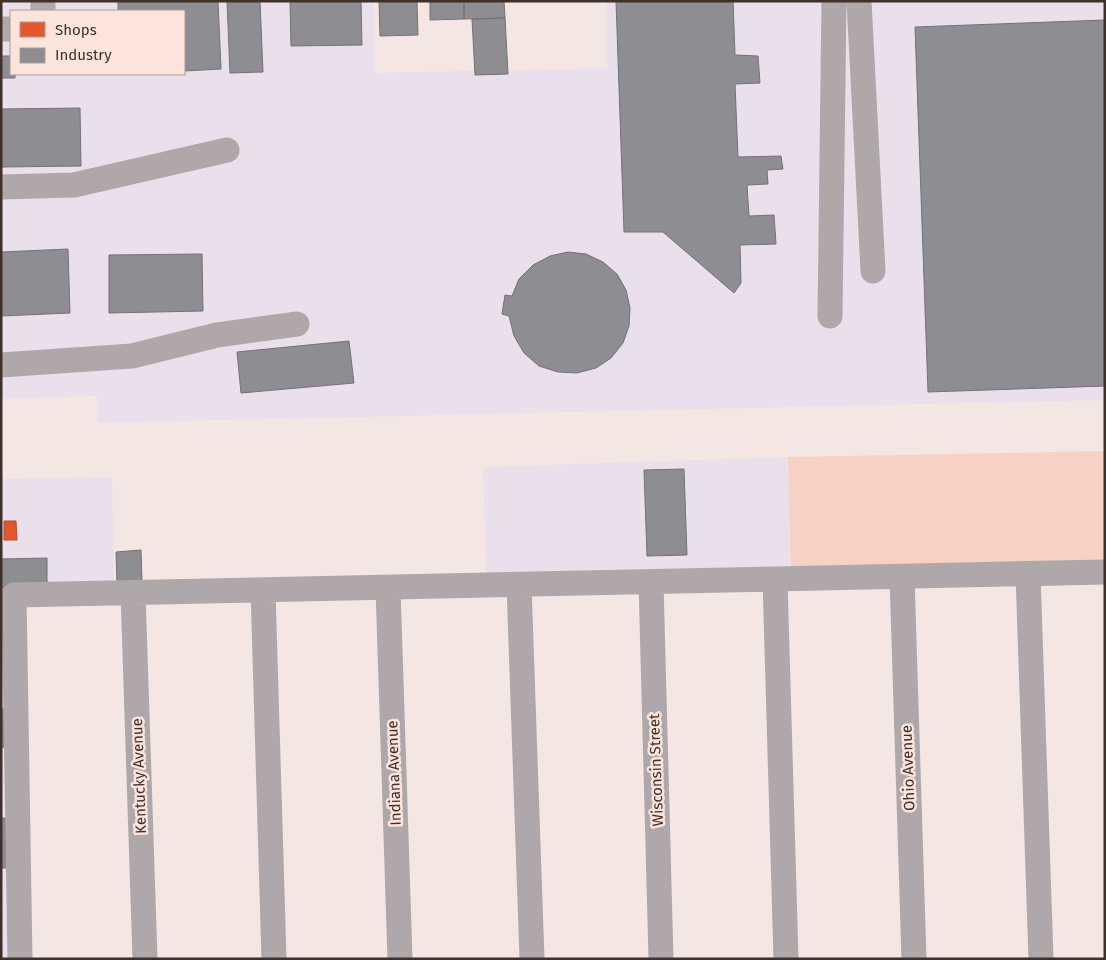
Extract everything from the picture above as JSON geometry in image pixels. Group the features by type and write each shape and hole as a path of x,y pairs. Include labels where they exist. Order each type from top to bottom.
{"street":[{"path":"830,316 834,1"},
{"path":"859,1 873,272"},
{"path":"1,187 74,186 226,150"},
{"path":"1,365 132,356 217,335 297,324"},
{"path":"20,959 14,594 388,588 1105,572"},
{"path":"1028,574 1041,959"},
{"name":"Ohio Avenue","path":"902,577 914,959"},
{"path":"775,580 786,959"},
{"name":"Wisconsin Street","path":"651,582 661,959"},
{"path":"519,585 532,959"},
{"name":"Indiana Avenue","path":"388,588 400,959"},
{"path":"262,590 274,959"},
{"name":"Kentucky Avenue","path":"133,593 145,959"}],"shaded area":[{"path":"1,1 374,1 375,73 607,68 606,1 1105,1 1105,400 97,423 97,396 1,399"},
{"path":"1105,451 1105,564 791,571 788,457"},
{"path":"788,457 791,571 486,577 483,467"},
{"path":"112,477 114,586 2,589 13,959 1,959 1,479"}],"building: Shops":[{"path":"4,521 16,521 17,540 4,540"}],"building: Industry":[{"path":"118,1 218,1 221,69 185,71 185,10 118,10"},
{"path":"227,1 260,1 263,72 230,73"},
{"path":"290,1 361,1 362,45 291,46"},
{"path":"379,1 417,1 418,35 380,36"},
{"path":"430,1 464,1 464,19 430,20"},
{"path":"464,1 504,1 505,18 464,19"},
{"path":"616,1 733,1 735,55 758,56 760,83 735,84 738,157 781,156 783,169 767,170 768,184 747,185 749,216 774,215 776,244 740,245 741,283 734,293 663,232 624,232"},
{"path":"505,18 508,74 475,75 472,19"},
{"path":"1105,20 1105,386 928,392 915,27"},
{"path":"1,56 10,56 10,75 15,75 15,78 1,78"},
{"path":"80,108 81,166 1,167 1,109"},
{"path":"68,249 70,313 1,316 1,252"},
{"path":"568,252 586,254 603,262 617,274 626,290 630,308 629,326 623,343 611,358 596,368 577,373 558,372 539,366 524,353 514,336 509,316 502,314 505,295 512,296 519,279 533,265 550,256"},
{"path":"202,254 203,311 109,313 109,255"},
{"path":"349,341 354,383 241,393 237,352"},
{"path":"684,469 687,555 647,556 644,470"},
{"path":"141,550 142,582 117,583 116,552"},
{"path":"47,558 47,587 1,588 1,559"},
{"path":"1,709 6,709 7,747 1,747"},
{"path":"1,818 5,818 7,868 1,868"}]}
